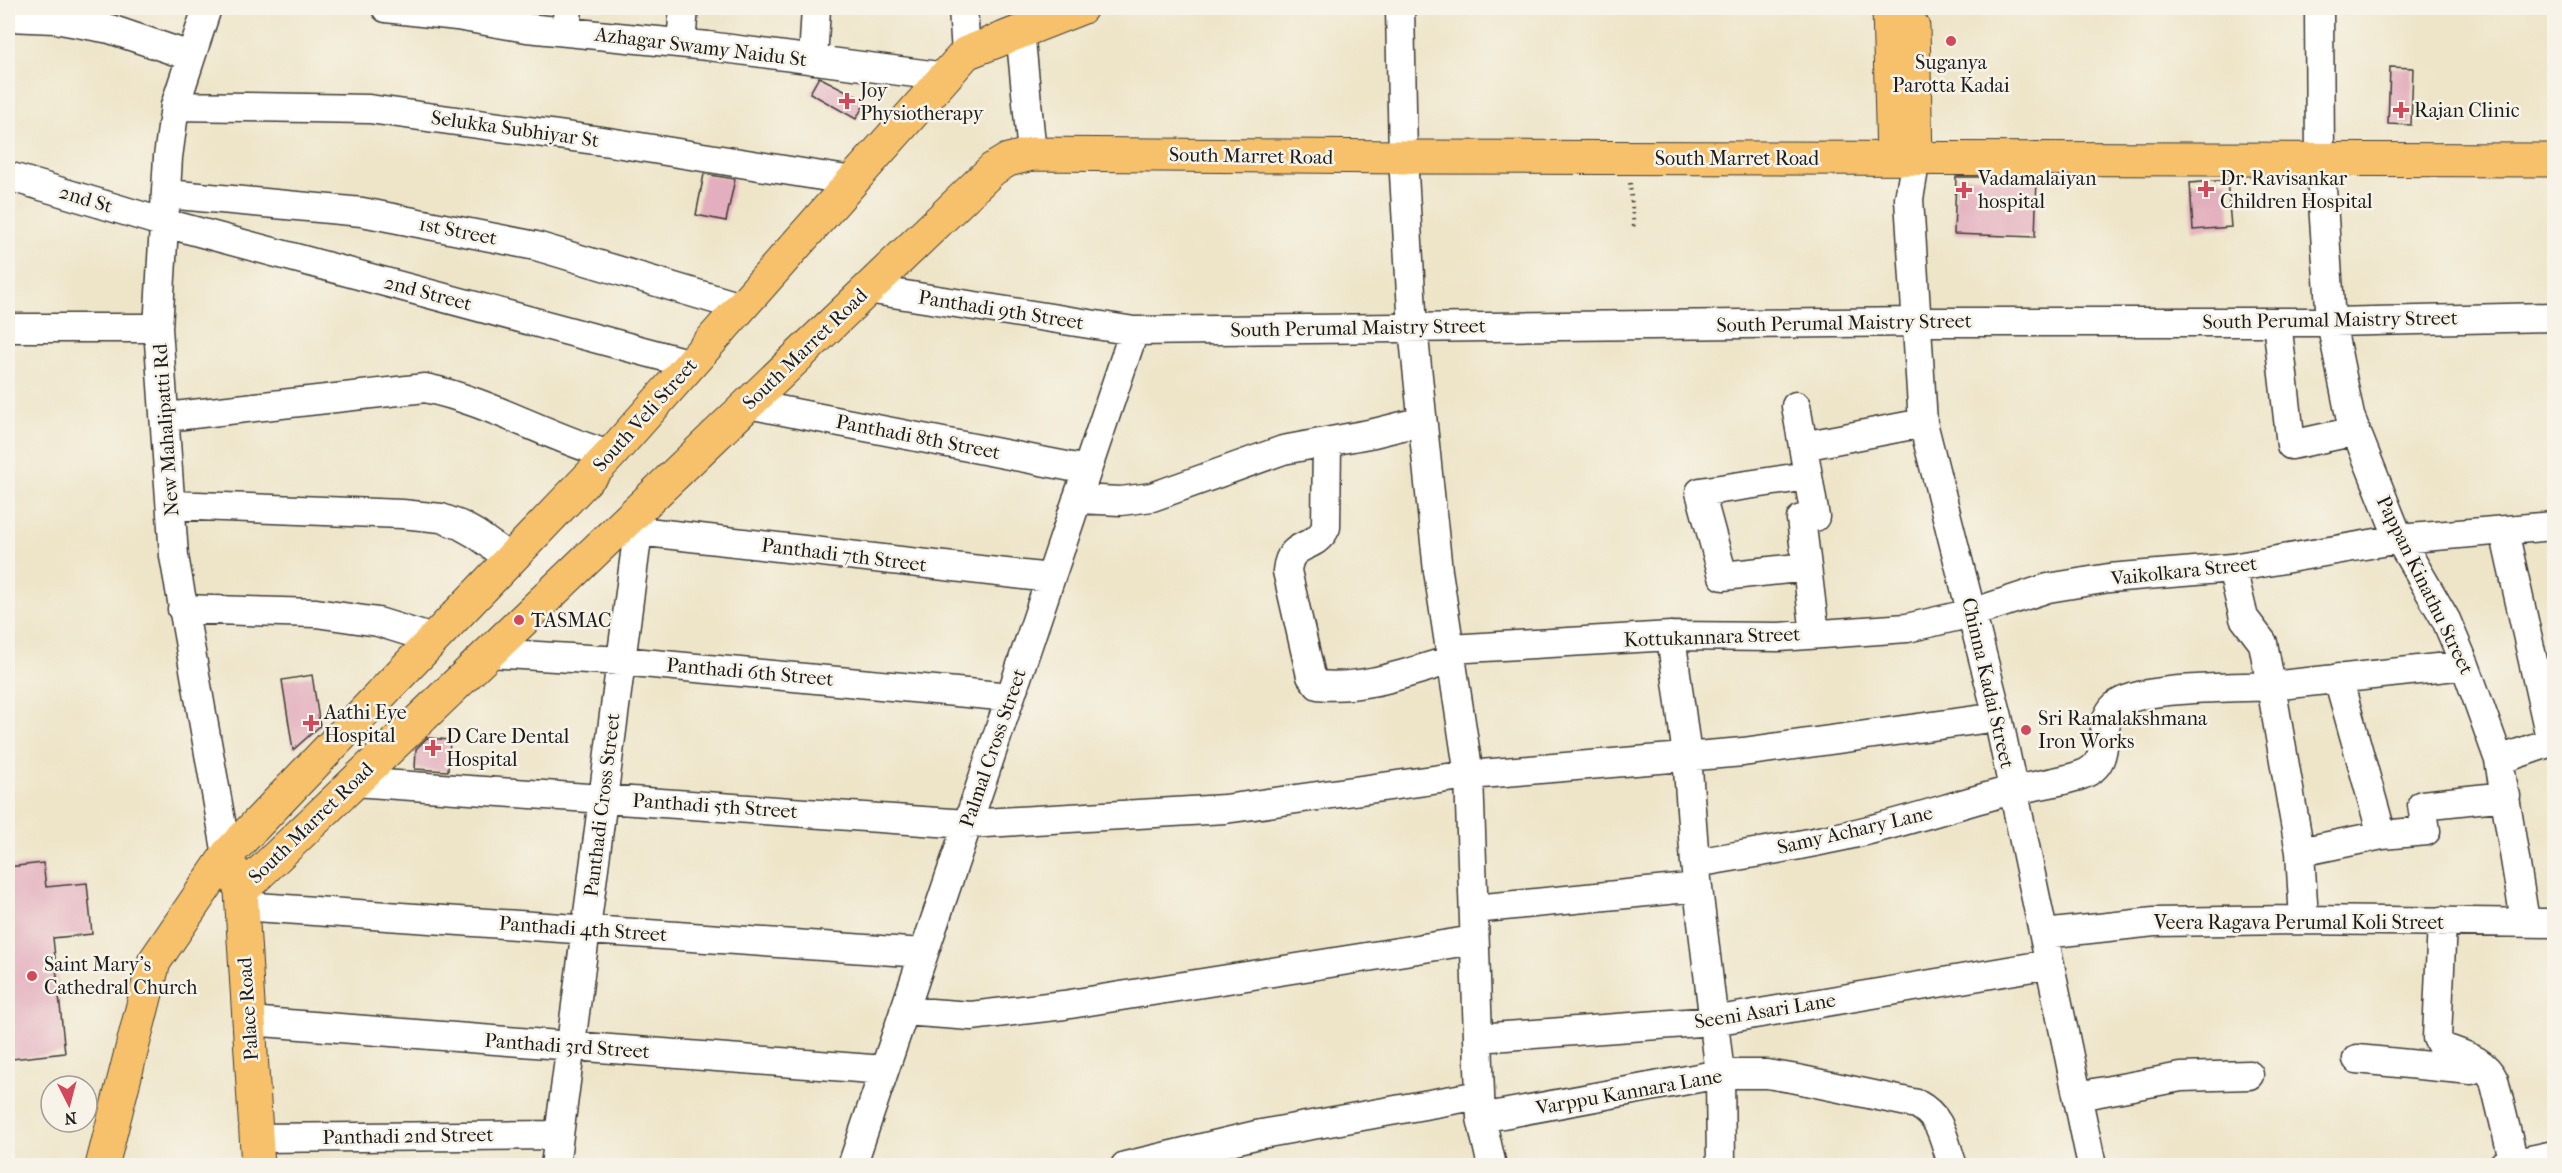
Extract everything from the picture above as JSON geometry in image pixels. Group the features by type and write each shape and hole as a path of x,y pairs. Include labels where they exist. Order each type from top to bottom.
{"main road":[{"name":"South Veli Street","path":"102,1166 154,962 227,855 610,455 956,65 1020,30 1081,8"},
{"path":"1889,8 1905,158"},
{"path":"1905,158 1912,8"},
{"name":"South Marret Road","path":"242,898 354,782 489,653 632,526 748,404 993,169 1008,160 1032,154 2554,160"},
{"name":"Palace Road","path":"227,855 242,898 257,1152"}],"street":[{"name":"New Mahalipatti Rd","path":"207,8 175,106 168,157 158,328 174,556 227,855"},
{"name":"Azhagar Swamy Naidu St","path":"386,8 458,12 527,28 567,19 681,43 813,60 956,65"},
{"path":"681,43 684,8"},
{"path":"813,60 816,8"},
{"path":"956,65 963,8"},
{"path":"1400,8 1403,157 1413,328 1438,572 1470,775 1480,1106 1492,1166"},
{"name":"Pappan Kinathu Street","path":"2319,8 2320,159 2331,322 2350,416 2399,539 2446,620 2465,665 2499,760 2525,921"},
{"path":"8,17 55,19 110,28 190,56"},
{"path":"1020,30 1032,154"},
{"name":"Selukka Subhiyar St","path":"175,106 369,109 609,142 853,182"},
{"name":"Chinna Kadai Street","path":"1905,158 1918,322 1923,423 1998,717 2092,1166"},
{"name":"2nd St","path":"8,176 165,223"},
{"name":"1st Street","path":"167,194 362,212 536,246 741,307"},
{"name":"2nd Street","path":"165,223 691,364"},
{"name":"Panthadi 9th Street","path":"867,289 1134,331"},
{"name":"South Perumal Maistry Street","path":"1134,331 1918,322 2331,322 2554,317"},
{"path":"2277,322 2291,445 2356,430"},
{"path":"8,328 158,328"},
{"name":"Palmal Cross Street","path":"852,1166 1134,331"},
{"path":"166,417 425,388 452,393 583,447 610,455"},
{"name":"Panthadi 8th Street","path":"748,404 1087,470"},
{"path":"1796,406 1815,517 1801,519 1815,634"},
{"path":"1077,499 1121,501 1152,497 1214,477 1273,453 1422,421"},
{"path":"1803,446 1923,423"},
{"name":"Kottukannara Street","path":"1327,442 1326,527 1322,537 1293,552 1288,558 1287,571 1311,676 1318,685 1354,686 1451,654 1671,636 1779,636 1907,628 1972,613"},
{"path":"1807,567 1723,576 1700,492 1808,476"},
{"path":"171,505 402,514 441,518 476,534 511,559"},
{"name":"Panthadi 7th Street","path":"632,526 1050,578"},
{"name":"Panthadi Cross Street","path":"555,1166 621,660 632,526"},
{"name":"Vaikolkara Street","path":"1972,613 2048,588 2109,578 2232,568 2399,539 2554,526"},
{"path":"2499,760 2553,741 2504,531"},
{"path":"2232,568 2244,618 2264,643 2300,852 2304,920"},
{"path":"182,609 316,614 378,622 433,639"},
{"path":"1671,636 1687,756 1697,875 1720,1074 1721,1166"},
{"name":"Panthadi 6th Street","path":"489,653 621,660 1010,697"},
{"name":"Samy Achary Lane","path":"1474,909 1697,875 2013,790 2081,775 2089,771 2102,755 2107,720 2113,707 2128,699 2154,693 2271,686 2465,665"},
{"path":"2338,678 2382,834"},
{"name":"Panthadi 5th Street","path":"354,782 603,797 967,824 1224,809 1470,775 1743,752 1998,717"},
{"path":"2300,852 2382,834 2426,831 2422,805 2506,796"},
{"name":"Panthadi 4th Street","path":"242,898 586,930 923,953"},
{"name":"Veera Ragava Perumal Koli Street","path":"2044,934 2154,922 2304,920 2554,923"},
{"path":"2442,921 2437,1038 2442,1047 2480,1062 2488,1068 2494,1080 2508,1164 2554,1155"},
{"path":"904,1011 982,1015 1087,1001 1474,940"},
{"name":"Seeni Asari Lane","path":"1478,1038 1713,1022 2050,964"},
{"name":"Panthadi 3rd Street","path":"249,1021 884,1070"},
{"path":"2357,1059 2471,1070 2480,1062"},
{"name":"Varppu Kannara Lane","path":"1125,1166 1256,1135 1720,1074 1767,1074 1917,1104 1930,1111 1941,1129 1953,1166"},
{"path":"2078,1096 2181,1077 2249,1075"},
{"name":"Panthadi 2nd Street","path":"257,1152 559,1135"}],"path":[{"path":"1629,158 1634,230"}],"building":[{"path":"2390,67 2413,68 2411,125 2388,124"},
{"path":"819,77 866,101 856,119 810,93"},
{"path":"704,174 735,179 726,221 696,215"},
{"path":"1956,177 2037,177 2035,237 1954,234"},
{"path":"2227,180 2231,227 2193,230 2190,183"},
{"path":"312,675 320,726 293,750 282,680"},
{"path":"427,738 450,740 448,771 415,769 416,749"},
{"name":"Saint Mary's Cathedral Church","path":"43,863 46,887 87,883 92,934 53,938 65,1053 12,1059 8,1013 8,867"}],"place":[{"name":"Suganya Parotta Kadai","path":"1951,41"},
{"name":"Joy Physiotherapy","path":"847,101"},
{"name":"Rajan Clinic","path":"2401,110"},
{"name":"Dr. Ravisankar Children Hospital","path":"2206,189"},
{"name":"Vadamalaiyan hospital","path":"1964,190"},
{"name":"TASMAC","path":"519,620"},
{"name":"Aathi Eye Hospital","path":"311,723"},
{"name":"Sri Ramalakshmana Iron Works","path":"2026,730"},
{"name":"D Care Dental Hospital","path":"433,748"},
{"name":"Saint Mary's Cathedral Church","path":"32,976"}]}
